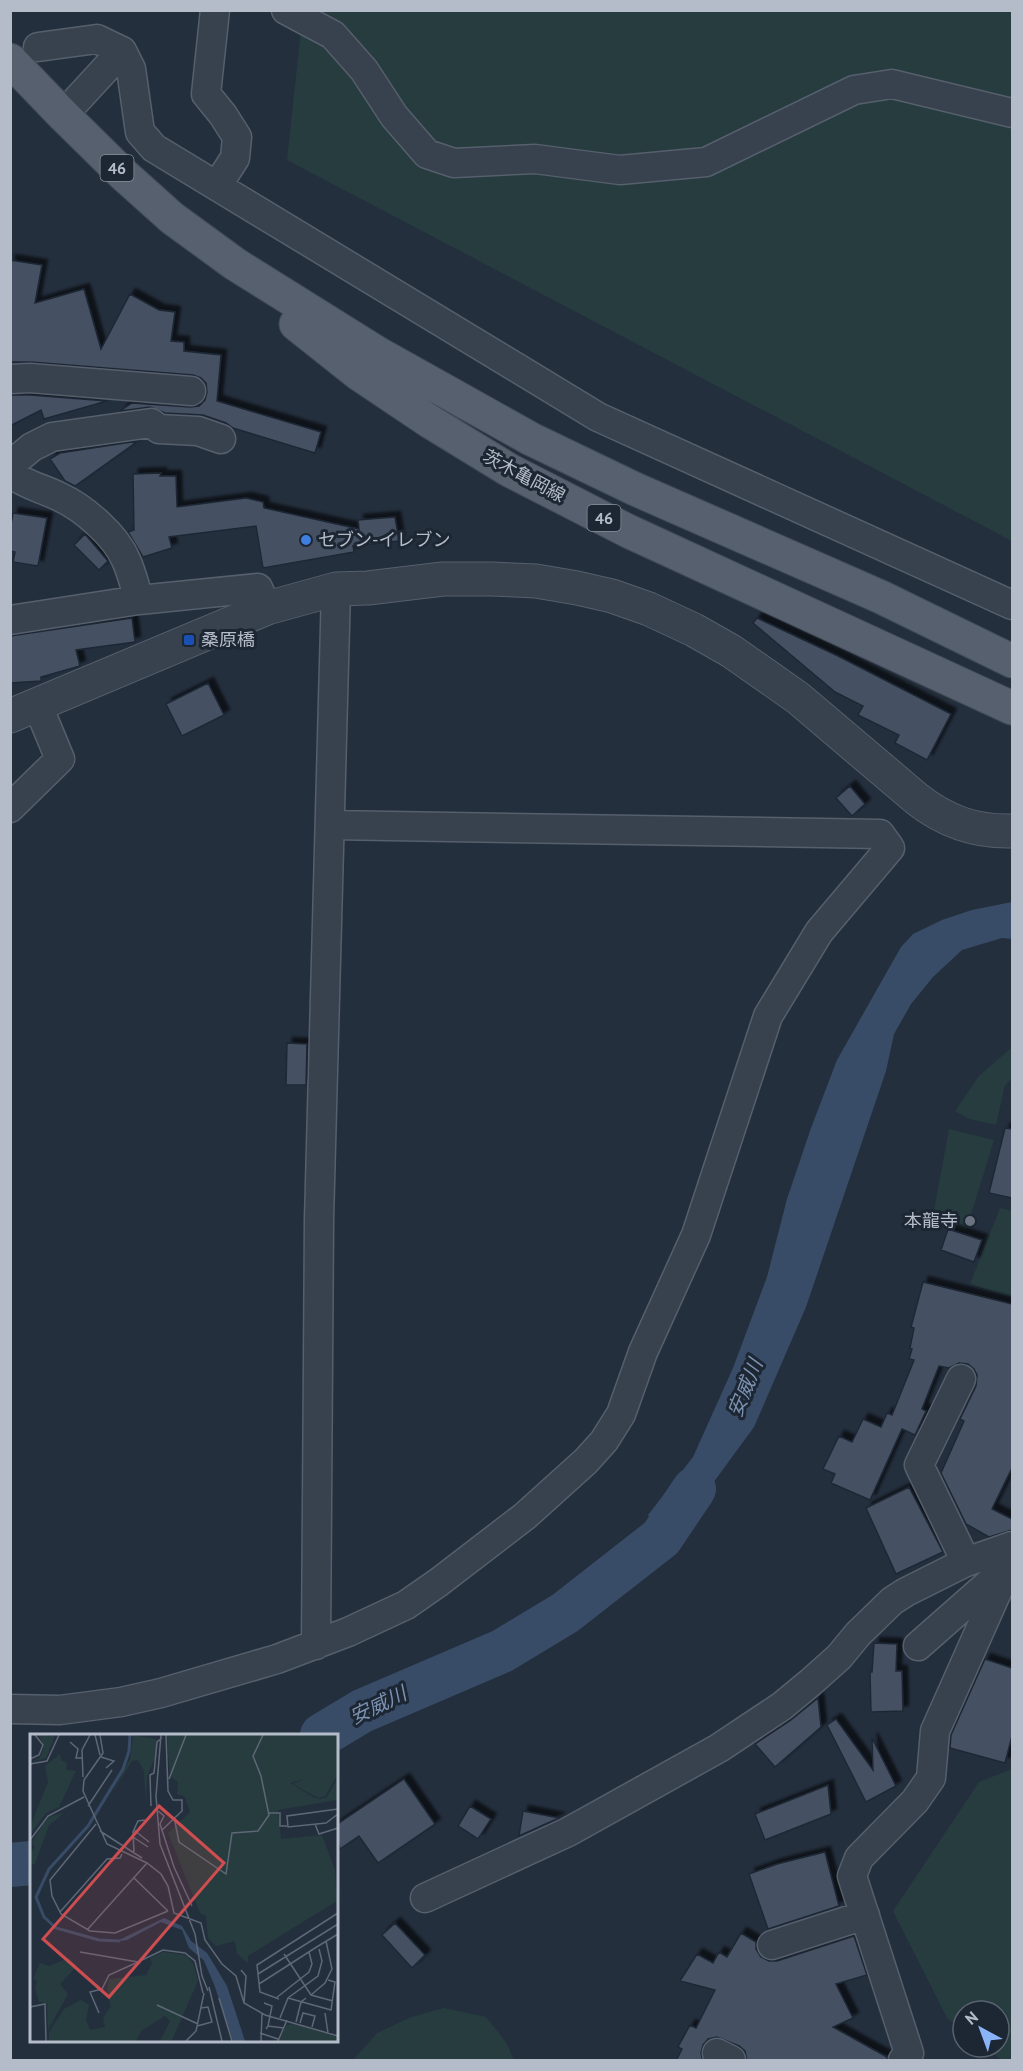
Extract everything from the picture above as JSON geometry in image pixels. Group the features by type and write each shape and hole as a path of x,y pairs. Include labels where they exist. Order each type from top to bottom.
{"main road":[{"name":"茨木亀岡線","path":"24,54 63,115 172,218 235,264 379,354 531,439 635,489 881,597 1012,661"},
{"name":"茨木亀岡線","path":"235,264 298,326 359,374 429,421 509,470 628,531 1012,708"}],"street":[{"path":"215,10 206,94 237,137 235,158 217,186"},
{"path":"286,10 333,35 364,70 394,116 427,154 454,163 535,159 620,170 706,162 854,90 892,84 1012,113"},
{"path":"24,54 97,39 122,51 131,69 140,132 154,148 598,417 1012,604"},
{"path":"63,115 122,51"},
{"path":"10,379 30,378 191,391"},
{"path":"10,465 32,447 52,437 151,423 159,429 198,431 221,439"},
{"path":"10,474 24,484 60,497 80,508 111,537 126,558 139,600"},
{"path":"10,808 60,759 24,711 267,608 336,589 368,588 443,579 490,579 536,581 577,588 612,596 649,609 712,641 775,681 938,815 972,828 1012,831"},
{"path":"10,620 139,600 258,588 267,608"},
{"path":"316,1645 319,1220 336,589"},
{"path":"10,1709 60,1710 121,1702 230,1674 316,1645 375,1620 406,1605 439,1582 525,1516 586,1461 604,1441 621,1414 643,1352 696,1235 768,1016 819,932 890,848 880,834 330,825"},
{"path":"961,1379 919,1465 966,1563"},
{"path":"425,1898 568,1832 719,1748 782,1706 812,1682 892,1601 906,1592 966,1563 1012,1556"},
{"path":"918,1646 1012,1556"},
{"path":"903,2061 909,2053 852,1876 859,1858 915,1801 931,1778 935,1731 1012,1556"},
{"path":"772,1945 865,1915"}],"green space":[{"path":"303,11 1012,11 1012,541 287,160"},
{"path":"1012,1047 1012,1079 1005,1085 996,1125 970,1119 955,1111 979,1076"},
{"path":"949,1129 994,1140 966,1231 932,1221"},
{"path":"1000,1208 1012,1211 1012,1297 970,1284"},
{"path":"1012,1769 1012,2060 1001,2059 1011,2059 1011,1999 951,1999 951,2021 947,2018 893,1911 979,1782"},
{"path":"444,2008 486,2017 506,2042 514,2060 353,2060 377,2033 411,2017"}],"water":[{"path":"1012,902 1012,939 1002,938 962,950 933,977 911,1004 894,1034 886,1071 806,1307 754,1427 672,1539 661,1538 648,1515 693,1457 733,1368 767,1277 787,1199 837,1060 901,947 913,934 942,920 972,910"}],"building":[{"path":"10,260 42,265 35,303 84,289 101,349 130,294 159,310 175,312 171,341 184,342 184,351 221,355 217,401 321,432 315,453 233,428 226,423 203,415 165,413 150,407 120,411 132,403 199,406 205,400 206,383 193,375 10,362"},
{"path":"10,395 107,401 44,419 41,410 10,426"},
{"path":"138,441 75,486 65,481 50,459 60,453"},
{"path":"161,473 160,476 176,476 177,507 246,498 263,502 264,508 359,529 358,520 395,517 399,541 353,546 354,552 263,568 256,526 169,537 172,548 143,557 128,532 134,530 133,474"},
{"path":"13,513 47,518 38,566 13,562 15,552 10,551 10,530"},
{"path":"85,534 108,561 99,570 74,545"},
{"path":"132,618 135,642 76,650 80,666 41,677 41,681 10,683 10,636"},
{"path":"757,618 838,656 951,714 927,760 895,743 899,735 858,715 863,706 835,692 753,623"},
{"path":"208,683 224,715 182,736 166,704"},
{"path":"850,786 865,804 852,816 836,798"},
{"path":"287,1043 307,1044 306,1085 286,1085"},
{"path":"1005,1128 1012,1129 1012,1198 989,1193"},
{"path":"948,1229 982,1240 974,1262 941,1250"},
{"path":"923,1282 1012,1304 1012,1468 992,1509 1012,1519 1012,1530 989,1537 966,1524 941,1473 964,1421 960,1419 976,1386 977,1375 968,1364 959,1363 949,1368 939,1366 922,1409 926,1411 915,1435 902,1429 870,1500 831,1483 835,1474 823,1469 839,1436 852,1442 863,1419 881,1427 887,1413 892,1415 914,1360 909,1359 914,1328 911,1327"},
{"path":"909,1487 943,1552 896,1574 866,1508"},
{"path":"874,1643 897,1644 896,1671 902,1671 903,1711 871,1712 870,1672 872,1672"},
{"path":"985,1659 1012,1668 1012,1736 1005,1763 950,1748 951,1735"},
{"path":"818,1698 821,1727 775,1767 755,1744 791,1720"},
{"path":"836,1719 873,1770 872,1738 896,1786 866,1802 827,1725"},
{"path":"404,1779 435,1824 378,1863 359,1836 340,1849 338,1824"},
{"path":"828,1785 831,1814 765,1840 755,1814"},
{"path":"470,1806 491,1819 478,1839 458,1826"},
{"path":"523,1811 559,1818 519,1836"},
{"path":"825,1852 839,1906 768,1929 749,1874 777,1864"},
{"path":"395,1923 425,1955 412,1968 382,1935"},
{"path":"741,1933 756,1942 756,1949 761,1957 769,1961 777,1961 854,1936 867,1975 836,1984 853,2018 833,2027 887,2057 887,2061 747,2061 745,2051 739,2046 717,2037 708,2039 703,2045 701,2053 703,2061 676,2061 682,2049 678,2047 690,2025 696,2028 715,1990 680,1981 697,1954 713,1963 719,1952 727,1957"}],"waterway":[{"name":"安威川","path":"324,1734 362,1711 502,1651 565,1613 661,1538 694,1489"},
{"name":"安威川","path":"10,1865 30,1863"}],"place":[{"name":"セブン-イレブン","path":"306,540"},
{"name":"桑原橋","path":"189,640"},
{"name":"本龍寺","path":"970,1221"}]}
